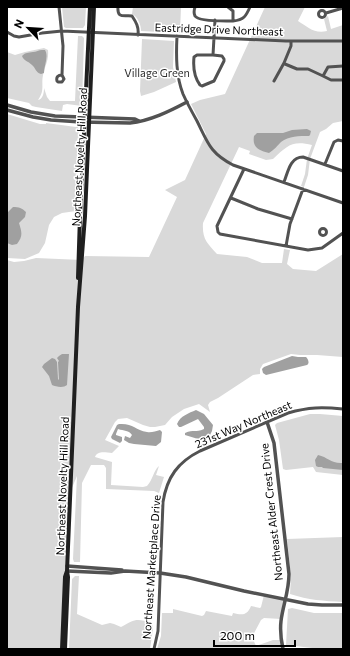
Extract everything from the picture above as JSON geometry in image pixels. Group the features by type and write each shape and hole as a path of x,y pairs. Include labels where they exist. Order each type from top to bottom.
{"main road":[{"name":"Northeast Novelty Hill Road","path":"87,120 88,32 90,7"},
{"name":"Northeast Novelty Hill Road","path":"65,649 79,250 94,32 94,7"},
{"name":"Northeast Novelty Hill Road","path":"62,649 65,577 67,569"}],"street":[{"path":"59,7 64,58 62,75"},
{"path":"118,7 118,14 132,16 139,29 138,35"},
{"path":"195,7 196,17 200,20 233,21 243,18 250,7"},
{"path":"228,7 233,11 233,21"},
{"path":"326,13 343,8"},
{"path":"213,55 214,20"},
{"name":"Eastridge Drive Northeast","path":"7,32 14,36 20,37 62,31 291,41 343,41"},
{"path":"178,36 176,49 177,68 182,92 205,137 216,153 225,160 244,169 342,203"},
{"path":"274,81 284,63 291,46 291,41"},
{"path":"197,54 213,55 222,56 224,61 214,81 202,86 198,83 194,72 194,57 197,54"},
{"path":"284,63 297,69 308,69 331,80 343,80"},
{"path":"322,76 328,67 343,66"},
{"path":"7,110 41,118 126,123 159,116 187,102"},
{"path":"7,105 41,114 87,120"},
{"path":"325,164 335,140 343,141"},
{"path":"284,182 294,160 301,157 343,171"},
{"path":"244,169 218,226 218,232 221,235 311,250 322,248 343,234"},
{"path":"286,246 292,218 302,189"},
{"path":"231,198 258,209 292,218"},
{"path":"325,235 330,243"},
{"name":"231st Way Northeast","path":"178,466 191,455 288,413 302,409 343,408"},
{"name":"Northeast Alder Crest Drive","path":"267,422 274,443 288,574 288,590 281,621 281,638 283,649"},
{"name":"Northeast Marketplace Drive","path":"154,649 157,637 163,502 168,482 178,466"},
{"path":"67,569 111,573 125,571 160,573 186,577 316,605 343,605"}],"green space":[{"path":"62,7 86,7 85,25 83,28 64,27"},
{"path":"133,7 181,7 180,33 141,31 139,21 132,14"},
{"path":"265,7 305,7 298,21 308,28 318,32 327,31 324,19 328,16 331,29 343,25 343,121 333,123 320,132 310,159 308,175 304,187 301,186 305,174 307,159 312,145 299,143 290,145 273,159 266,160 249,154 250,151 239,147 203,223 203,233 208,244 217,254 247,257 262,263 282,263 284,249 290,250 287,264 293,269 316,271 343,254 343,357 291,354 263,364 260,369 260,374 253,375 210,402 208,405 210,412 199,404 184,409 172,417 165,425 150,427 127,418 118,419 105,440 119,446 112,453 98,453 95,457 112,462 111,485 147,486 151,481 155,470 159,466 156,475 164,477 159,493 154,491 106,489 106,468 104,465 91,465 82,483 80,562 74,562 77,476 71,490 62,649 7,649 7,260 14,262 36,258 82,260 85,256 149,257 177,197 165,190 185,180 206,134 191,104 200,100 225,94"},
{"path":"78,36 82,36 84,38 82,106 67,104 63,105 62,111 36,107 29,103 7,98 7,52 15,55 44,48 48,50 48,57 43,75 42,91 38,100 42,97 44,88 50,101 75,101"},
{"name":"Village Green","path":"142,39 174,41 173,67 176,82 141,96 140,91"},
{"path":"7,114 40,124 46,123 78,127 79,130 76,211 62,213 54,217 49,225 45,243 39,253 25,259 7,258"},
{"path":"310,414 343,416 343,475 316,472 313,467 283,469 279,440 275,425 277,423"},
{"path":"343,537 343,602 316,600 290,594 291,577 287,539"},
{"path":"75,576 79,576 77,614 102,625 110,623 121,627 136,620 152,623 153,629 150,649 69,649 72,579"},
{"path":"264,595 286,599 281,619 264,618 261,620 252,637 256,646 273,640 281,640 283,649 157,649 161,636 162,613 173,613 173,609 202,616 206,611 232,616 233,613 244,614 248,612 251,606 260,608"},
{"path":"292,608 314,613 343,613 343,649 321,649 286,645 288,609"}],"shaded area":[{"path":"45,50 46,58 44,73 41,74 22,56 27,53"},
{"path":"307,129 311,131 309,136 291,137 281,142 269,153 257,148 254,143 254,136 257,133 283,133 292,130"},
{"path":"13,207 20,208 26,212 25,217 19,223 21,232 20,239 17,244 12,245 7,243 7,213"},
{"path":"62,354 69,354 67,385 64,387 58,387 52,385 49,376 42,367 52,358 55,359 57,362 59,380 59,361 57,358"},
{"path":"292,356 306,357 308,360 307,365 266,375 263,373 262,369 264,367"},
{"path":"196,410 204,414 213,425 210,435 198,439 185,435 185,433 204,429 198,419 181,427 177,424 182,417"},
{"path":"119,424 128,425 149,432 160,430 162,432 161,442 156,446 129,443 124,440 125,436 130,438 132,435 131,433 118,429 116,435 122,437 122,441 120,443 111,437"},
{"path":"318,455 335,462 343,463 343,470 316,466 315,460"}]}
